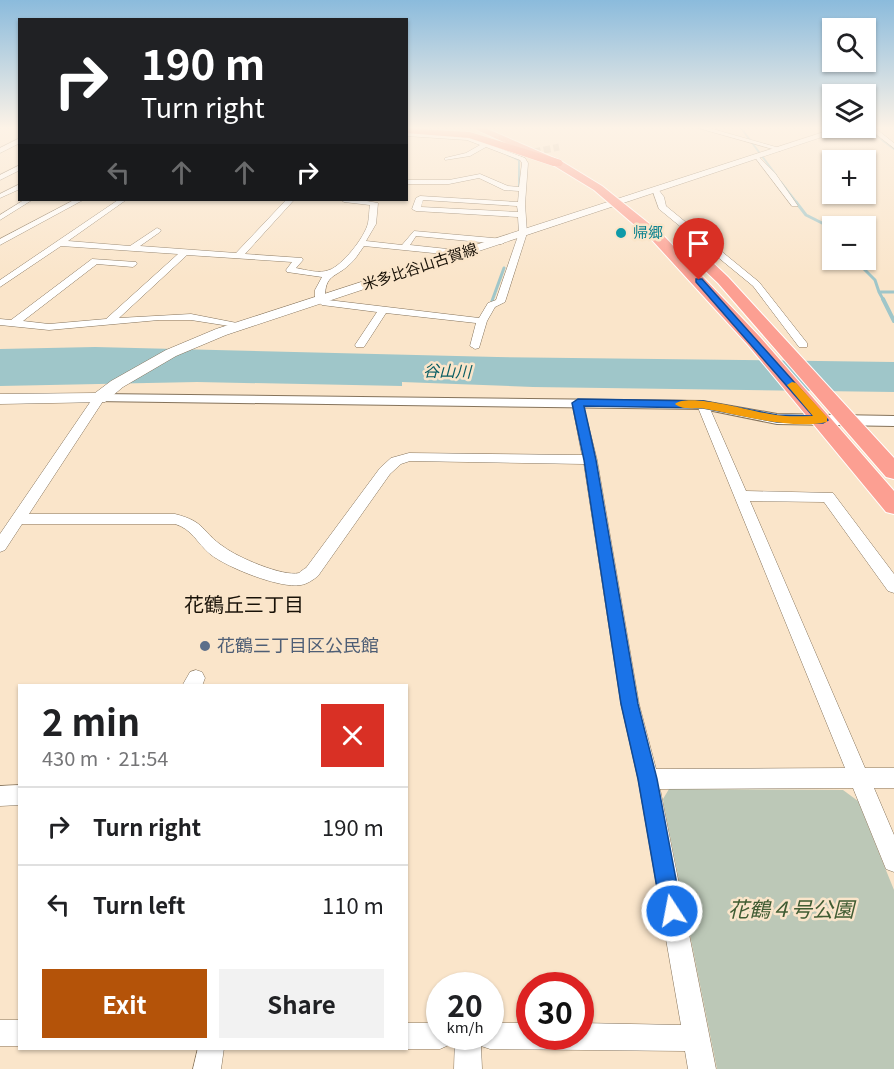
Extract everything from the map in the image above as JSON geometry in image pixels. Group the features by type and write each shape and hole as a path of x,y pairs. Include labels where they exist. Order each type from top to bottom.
{"highway":[{"path":"580,178 616,202 657,237 758,346 821,409 850,421 894,472"},
{"path":"601,178 648,210 723,280 783,348 821,409 894,507"}],"main road":[{"name":"米多比谷山古賀線","path":"99,398 117,384 190,344 238,326 695,178"},
{"path":"0,399 99,398"}],"street":[{"path":"408,182 449,182 470,178"},
{"path":"484,178 507,188 522,189"},
{"path":"475,346 482,321 491,305 500,302 523,233 523,178"},
{"path":"776,178 795,204"},
{"path":"0,180 18,184"},
{"path":"2,196 18,185"},
{"path":"655,191 660,197 662,207 756,284 803,345"},
{"path":"522,204 420,198 416,209 522,215"},
{"path":"0,218 26,201"},
{"path":"0,242 77,201"},
{"path":"0,284 122,201"},
{"path":"238,256 289,201"},
{"path":"59,243 299,260 290,270 327,275 340,270 361,243 372,224 374,203 354,201"},
{"path":"132,248 157,230"},
{"path":"405,247 414,233 501,241"},
{"path":"361,243 463,253"},
{"path":"107,322 185,252"},
{"path":"14,323 95,261 133,264"},
{"path":"327,275 320,290 320,299 325,303 482,321"},
{"path":"360,345 383,310"},
{"path":"0,322 49,327 159,317 191,317 238,326"},
{"path":"0,546 99,398 703,405 777,419 821,409"},
{"path":"578,403 590,460 630,704 648,779 702,1069"},
{"path":"703,405 894,861"},
{"path":"850,421 894,421"},
{"path":"18,519 175,519 189,522 199,528 208,543 219,553 286,578 300,579 312,572 385,471 396,461 409,458 590,460"},
{"path":"740,496 828,497 894,586"},
{"path":"648,779 894,778"},
{"path":"0,796 18,795"},
{"path":"0,1033 18,1033"},
{"path":"408,1036 426,1036"},
{"path":"594,1037 696,1038"},
{"path":"207,1069 211,1050"},
{"path":"468,1050 468,1069"}],"green space":[{"name":"花鶴４号公園","path":"669,789 843,790 858,801 894,890 894,1069 717,1069 664,806 663,799"}],"water":[{"name":"谷山川","path":"95,347 497,357 894,362 894,392 533,387 402,382 402,386 197,382 0,386 0,349"}],"waterway":[{"path":"519,178 519,186"},
{"path":"781,182 798,204"},
{"path":"796,202 806,215 822,223"},
{"path":"492,301 504,268"},
{"path":"865,270 875,280 879,292"},
{"path":"879,292 894,292"},
{"path":"879,292 884,301"},
{"path":"884,301 894,321"}],"slow traffic":[{"path":"680,404 703,405 777,419 823,420 792,385"}],"place":[{"name":"帰郷","path":"621,233"},
{"name":"花鶴三丁目区公民館","path":"205,646"}],"district":[{"name":"花鶴丘三丁目","path":"244,605"}],"route":[{"path":"672,911 648,779 630,704 590,460 578,403 703,405 777,419 823,420 699,280"}]}
